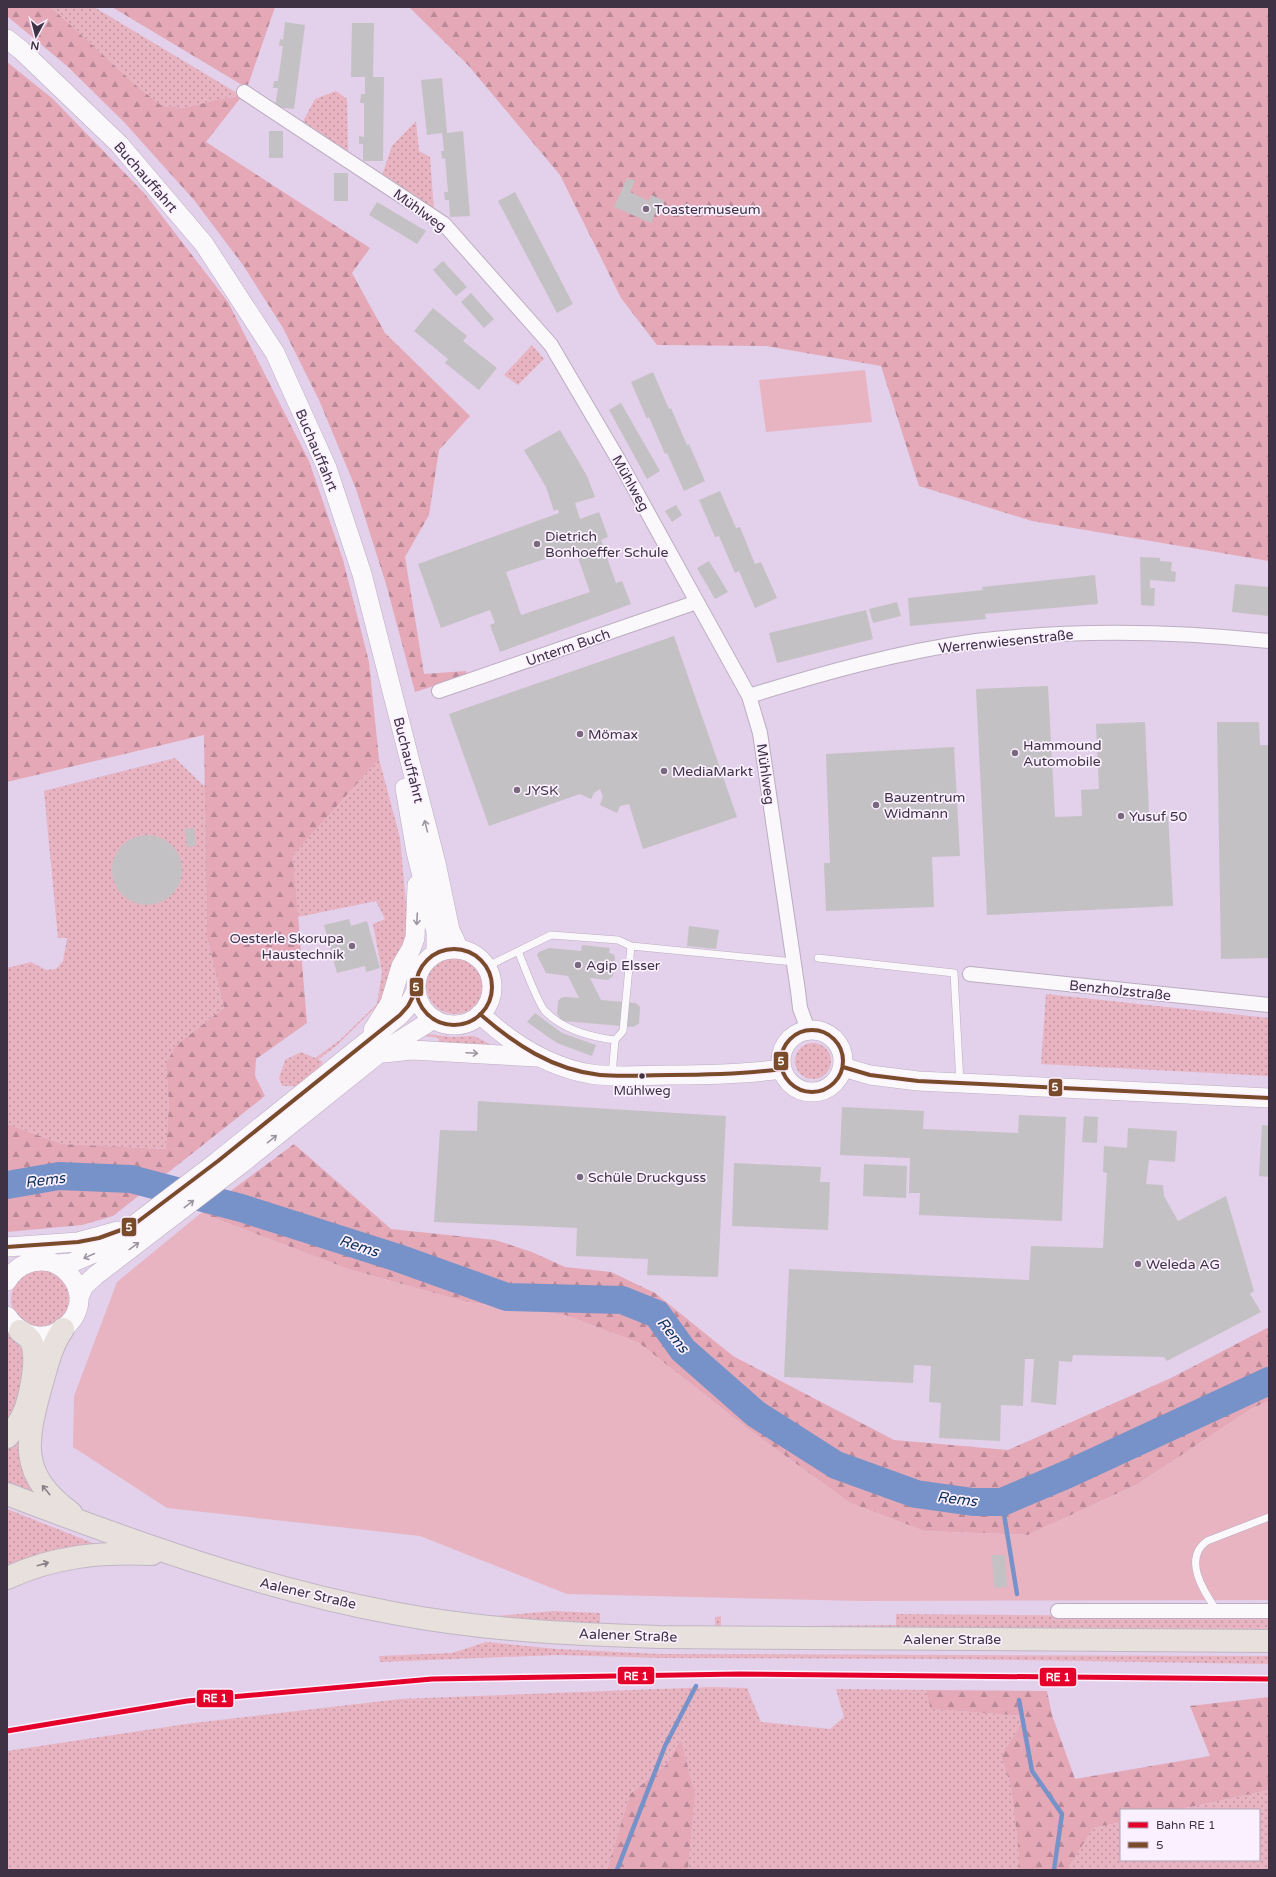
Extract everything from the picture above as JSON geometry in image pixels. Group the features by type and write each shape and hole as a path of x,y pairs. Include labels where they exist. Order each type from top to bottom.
{"main road":[{"name":"Buchauffahrt","path":"7,39 21,50 119,144 204,244 275,353 327,468 362,574 389,682 398,727 436,863 450,930 459,949"},
{"path":"372,1048 390,1002 401,966 411,949 415,938 418,892 416,852 398,727"},
{"path":"416,852 436,932 436,953"},
{"path":"459,949 470,952 479,958 486,967 492,986 486,1006 480,1014 470,1021 458,1024 446,1024 434,1019 422,1007 416,991 416,979 420,968 427,959 444,950 459,949"},
{"path":"57,1264 71,1263 101,1250 241,1164 372,1048 408,1006 416,991"},
{"path":"480,1014 508,1038 540,1057 583,1072 612,1076 720,1074 782,1069"},
{"path":"86,1524 62,1506 42,1485 33,1468 29,1449 32,1422 49,1359 56,1339 74,1315 84,1286 146,1223 218,1161 372,1048 434,1019"},
{"path":"808,1030 822,1032 835,1039 841,1048 844,1057 843,1067 840,1075 832,1085 822,1091 805,1091 794,1086 785,1077 782,1069 781,1058 784,1048 789,1040 798,1033 808,1030"},
{"path":"372,1048 540,1057"},
{"path":"843,1067 870,1075 918,1081 1269,1098"},
{"path":"7,1247 83,1241 146,1223"},
{"path":"7,1281 16,1269 15,1265 34,1261 46,1261 57,1264 66,1270 77,1287 79,1298"},
{"path":"14,1324 30,1336 41,1337 53,1335 63,1329"},
{"path":"7,1437 15,1429 22,1416 33,1373 34,1353 31,1340 14,1324"},
{"name":"Aalener Straße","path":"7,1494 174,1555 246,1578 393,1613 509,1629 577,1634 659,1637 1269,1641"},
{"path":"7,1578 33,1567 57,1560 75,1557 122,1553 174,1555"}],"street":[{"name":"Mühlweg","path":"244,92 439,220 551,345 618,459 749,696 760,733 800,1008 808,1030"},
{"name":"Unterm Buch","path":"439,691 697,602"},
{"name":"Werrenwiesenstraße","path":"749,696 876,660 968,643 1014,637 1063,633 1123,632 1227,637 1269,641"},
{"name":"Benzholzstraße","path":"970,974 1269,1006"},
{"path":"1058,1611 1269,1611"}],"lane":[{"path":"486,967 551,936 618,940 631,946 794,962"},
{"path":"612,1076 616,1040 623,1031 631,946"},
{"path":"518,951 544,1010 560,1023 576,1031 598,1038 616,1040"},
{"path":"818,958 954,972 960,1083"},
{"path":"1217,1611 1205,1593 1195,1566 1197,1552 1201,1545 1207,1540 1269,1517"}],"shaded area":[{"path":"48,7 94,7 242,96 215,100 185,108 162,106 138,87 53,9"},
{"path":"336,91 347,99 348,152 301,125 315,99"},
{"path":"416,121 419,151 430,157 434,209 381,178 392,146"},
{"path":"532,345 544,359 518,385 504,375"},
{"path":"865,370 872,422 766,432 759,380"},
{"path":"175,758 205,787 207,937 224,1008 175,1046 166,1064 169,1104 166,1149 62,1144 7,1124 7,968 31,962 46,970 56,969 63,961 67,938 58,938 44,791"},
{"path":"379,759 400,838 408,927 404,947 381,1002 337,1045 318,1060 323,1061 312,1079 298,1086 282,1086 279,1078 285,1060 301,1052 315,1058 340,1040 377,1004 382,972 373,924 385,919 376,901 298,917 293,855"},
{"path":"455,956 471,961 479,969 484,985 479,1001 471,1009 455,1014 439,1009 431,1001 426,985 431,969 439,961"},
{"path":"1046,994 1269,1018 1269,1076 1041,1064"},
{"path":"420,1033 452,1037 474,1036 490,1044 489,1047 439,1045 439,1038 416,1035"},
{"path":"817,1043 826,1048 830,1054 830,1068 826,1074 817,1079 809,1079 800,1074 796,1068 795,1057 800,1048 806,1044"},
{"path":"201,1213 348,1269 466,1302 565,1315 639,1343 744,1426 850,1503 924,1531 1028,1535 1138,1484 1251,1409 1269,1401 1269,1600 862,1601 567,1594 420,1536 167,1508 73,1447 74,1396 117,1282"},
{"path":"34,1270 46,1270 61,1278 69,1293 69,1305 61,1320 46,1328 34,1328 19,1320 11,1305 11,1293 19,1278"},
{"path":"7,1333 21,1348 28,1367 25,1395 7,1424"},
{"path":"20,1435 38,1492 17,1492 7,1488 7,1448"},
{"path":"7,1509 103,1547 7,1569"},
{"path":"553,1611 600,1613 600,1624 715,1628 715,1617 721,1616 721,1627 896,1625 896,1614 1269,1617 1269,1634 715,1632 472,1618"},
{"path":"486,1642 557,1649 660,1654 1269,1656 1269,1664 952,1659 661,1658 557,1655 380,1662 379,1656 452,1653"},
{"path":"712,1687 747,1688 761,1722 830,1729 844,1717 836,1689 926,1690 932,1709 1026,1716 1001,1756 1011,1786 1019,1855 1018,1870 688,1870 695,1794 681,1740 666,1765 630,1794 607,1870 7,1870 7,1751 186,1724 400,1699"},
{"path":"1269,1790 1269,1870 1069,1870 1069,1867 1093,1828 1120,1822 1120,1861 1260,1861 1260,1809 1181,1809"}],"green space":[{"path":"7,7 48,7 53,9 138,87 162,106 185,108 215,100 242,96 206,142 370,248 352,273 385,333 470,416 439,450 429,515 405,557 424,674 466,671 467,675 415,692 386,584 356,489 319,400 283,328 243,265 194,200 124,122 67,66 7,16"},
{"path":"112,7 275,7 247,88"},
{"path":"409,7 1269,7 1269,561 1032,521 919,486 881,366 766,346 657,345 621,298 560,175 467,64"},
{"path":"7,62 53,99 145,194 228,302 309,461 343,560 369,662 379,759 293,855 307,1023 256,1059 255,1076 265,1096 113,1216 82,1225 7,1232 7,1124 62,1144 166,1149 169,1104 166,1064 175,1046 224,1008 207,937 204,735 7,782"},
{"path":"294,1144 391,1229 495,1240 532,1252 565,1267 611,1272 655,1293 733,1356 894,1440 1008,1450 1171,1378 1269,1327 1269,1401 1251,1409 1138,1484 1028,1535 924,1531 850,1503 744,1426 639,1343 565,1315 466,1302 348,1269 201,1213"},
{"path":"926,1690 1047,1691 1052,1715 1075,1779 1210,1756 1190,1706 1269,1697 1269,1790 1181,1809 1120,1809 1120,1822 1093,1828 1069,1867 1069,1870 1018,1870 1019,1855 1011,1786 1001,1756 1026,1716 931,1709"},
{"path":"681,1740 695,1794 688,1870 607,1870 630,1794 666,1765"}],"building":[{"path":"285,22 305,25 294,109 275,107 278,88 273,88 274,81 278,81 283,46 279,46 280,39 283,40"},
{"path":"352,23 374,23 373,77 384,77 383,161 363,161 363,144 359,144 359,136 364,137 364,103 360,103 361,94 365,94 365,77 351,77"},
{"path":"442,78 447,133 463,131 470,216 450,217 449,200 445,200 444,192 448,192 445,158 442,159 441,151 444,151 442,133 427,135 421,80"},
{"path":"269,131 283,131 283,158 269,158"},
{"path":"334,173 348,173 348,201 334,201"},
{"path":"627,178 635,181 630,192 649,201 651,195 665,201 656,211 651,223 614,207"},
{"path":"515,192 573,304 557,313 498,201"},
{"path":"377,202 426,231 417,244 369,215"},
{"path":"443,261 467,287 456,296 433,270"},
{"path":"471,293 494,319 484,328 461,302"},
{"path":"433,308 467,336 463,341 497,368 479,390 445,363 448,359 414,331"},
{"path":"653,372 687,445 689,444 705,481 684,491 667,453 665,454 649,417 647,419 631,382"},
{"path":"621,403 660,471 647,479 609,410"},
{"name":"Dietrich Bonhoeffer Schule","path":"560,430 587,476 595,497 575,503 580,519 599,512 608,537 601,540 616,583 622,581 631,604 500,652 490,625 495,623 490,610 441,628 418,564 559,513 558,509 554,511 546,487 524,450","holes":["575,549 590,592 521,615 506,572"]},
{"path":"720,491 736,528 740,527 755,564 761,562 777,598 755,608 739,571 735,573 719,536 715,537 699,500"},
{"path":"676,505 682,515 672,522 665,511"},
{"path":"1140,557 1160,558 1160,561 1172,562 1171,571 1176,572 1175,582 1150,580 1150,588 1155,588 1154,606 1141,605"},
{"path":"709,561 728,592 715,599 697,568"},
{"path":"1095,575 1098,604 985,614 986,619 910,626 908,598 983,590 982,587"},
{"path":"1235,584 1269,587 1269,616 1232,612"},
{"path":"897,602 901,616 873,623 869,609"},
{"path":"866,610 873,639 777,663 769,633"},
{"path":"674,636 737,817 643,849 629,804 620,806 617,813 600,805 603,797 600,789 594,793 591,799 580,794 489,826 449,714"},
{"path":"1048,686 1055,817 1082,816 1081,790 1099,789 1096,724 1145,722 1149,813 1168,812 1173,906 987,915 976,689"},
{"path":"1217,722 1259,722 1260,745 1269,745 1269,958 1221,959"},
{"name":"Bauzentrum Widmann","path":"954,747 960,856 932,857 934,907 826,911 824,863 830,863 826,754"},
{"path":"194,828 196,846 187,847 185,829"},
{"path":"147,835 160,838 172,845 179,857 182,870 179,883 172,895 160,902 147,905 134,902 122,895 115,883 112,870 115,857 122,845 134,838"},
{"name":"Oesterle Skorupa Haustechnik","path":"349,919 351,926 367,921 380,968 366,972 365,966 337,973 324,925"},
{"path":"689,926 719,930 716,949 687,946"},
{"path":"582,945 610,948 609,953 613,954 615,957 613,976 608,980 590,978 601,1000 636,1003 640,1007 639,1023 637,1025 633,1027 563,1021 557,1014 558,1001 561,998 579,998 568,976 546,973 537,955 539,952 549,948 581,951"},
{"path":"535,1013 562,1033 596,1045 592,1056 557,1043 527,1022"},
{"name":"Schüle Druckguss","path":"478,1101 726,1116 718,1277 647,1275 648,1259 576,1256 577,1228 434,1222 440,1130 477,1131"},
{"path":"842,1107 924,1111 923,1129 1018,1133 1019,1115 1066,1117 1062,1221 919,1215 920,1193 909,1193 910,1158 840,1155"},
{"path":"1084,1116 1098,1117 1097,1143 1082,1142"},
{"path":"1262,1125 1269,1126 1269,1177 1259,1176"},
{"path":"1128,1128 1177,1131 1175,1162 1149,1160 1146,1184 1163,1185 1164,1196 1178,1221 1226,1196 1254,1291 1250,1294 1261,1312 1167,1361 1164,1357 1073,1355 1072,1362 1059,1361 1056,1405 1031,1402 1034,1359 1025,1359 1023,1406 1001,1405 1000,1441 939,1438 941,1403 929,1402 931,1366 914,1365 913,1383 784,1377 789,1269 1029,1280 1031,1246 1103,1248 1107,1173 1103,1172 1104,1146 1127,1148"},
{"path":"734,1163 821,1167 820,1182 830,1182 828,1230 732,1226"},
{"path":"864,1164 907,1166 906,1198 863,1196"},
{"path":"992,1555 1005,1555 1007,1587 994,1588"}],"waterway":[{"name":"Rems","path":"7,1185 59,1176 131,1179 241,1208 398,1258 507,1297 622,1300 657,1314 683,1350 756,1414 836,1465 916,1494 973,1502 1002,1502 1068,1474 1269,1381"},
{"path":"1002,1502 1017,1594"},
{"path":"617,1870 665,1746 696,1686"},
{"path":"1019,1700 1032,1771 1062,1814 1054,1870"}],"transit line":[{"name":"5","path":"454,949 468,952 481,960 489,973 492,987 489,1001 481,1014 468,1022 454,1025 440,1022 427,1014 419,1001 416,987 419,973 427,960 440,952 454,949"},
{"name":"5","path":"7,1247 78,1242 99,1238 132,1226 218,1161 400,1015 408,1006 416,991"},
{"name":"5","path":"480,1014 506,1035 535,1054 566,1068 583,1072 617,1076 698,1075 782,1069"},
{"name":"5","path":"812,1030 824,1032 834,1039 841,1049 843,1061 841,1073 834,1083 824,1090 812,1092 800,1090 790,1083 783,1073 781,1061 783,1049 790,1039 800,1032 812,1030"},
{"name":"5","path":"843,1067 870,1075 918,1081 1269,1098"},
{"path":"7,1731 187,1701 432,1679 740,1674 1269,1679"}],"place":[{"name":"Toastermuseum","path":"646,209"},
{"name":"Dietrich Bonhoeffer Schule","path":"537,544"},
{"name":"Mömax","path":"580,734"},
{"name":"Hammound Automobile","path":"1015,753"},
{"name":"MediaMarkt","path":"664,771"},
{"name":"JYSK","path":"517,790"},
{"name":"Bauzentrum Widmann","path":"876,805"},
{"name":"Yusuf 50","path":"1121,816"},
{"name":"Oesterle Skorupa Haustechnik","path":"352,946"},
{"name":"Agip Elsser","path":"578,965"},
{"name":"Mühlweg","path":"642,1076"},
{"name":"Schüle Druckguss","path":"580,1177"},
{"name":"Weleda AG","path":"1138,1264"}]}
